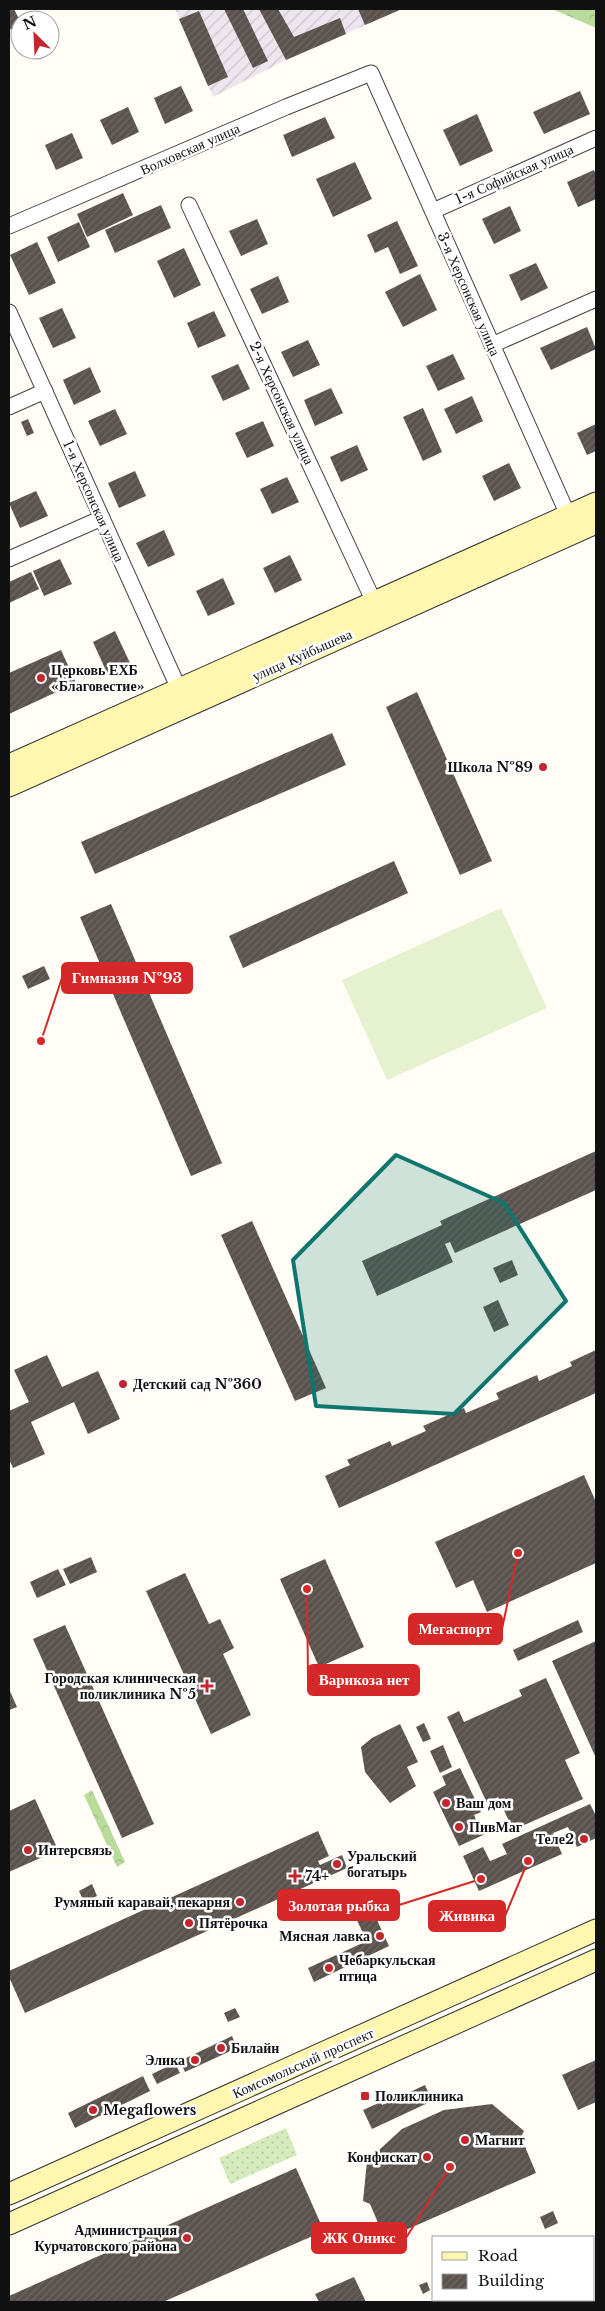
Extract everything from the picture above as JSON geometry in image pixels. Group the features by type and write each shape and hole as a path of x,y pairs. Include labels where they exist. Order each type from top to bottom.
{"main road":[{"name":"улица Куйбышева","path":"9,786 183,698 571,524 596,503"},
{"name":"улица Куйбышева","path":"571,524 596,523"},
{"name":"улица Куйбышева","path":"9,764 183,698"},
{"name":"Комсомольский проспект","path":"9,2194 596,1930"},
{"name":"Комсомольский проспект","path":"9,2224 596,1960"}],"street":[{"name":"3-я Херсонская улица","path":"371,73 571,524"},
{"name":"Волховская улица","path":"9,226 286,107 371,73"},
{"name":"1-я Софийская улица","path":"433,210 596,138"},
{"name":"2-я Херсонская улица","path":"189,205 378,610"},
{"path":"492,345 596,299"},
{"name":"1-я Херсонская улица","path":"9,312 183,698"},
{"path":"9,406 44,392"},
{"path":"9,559 102,518"}],"highlighted area":[{"path":"396,1155 504,1203 566,1301 454,1414 316,1406 293,1260"}],"shaded area":[{"path":"175,9 402,9 286,60 213,97"}],"green space":[{"path":"552,9 596,9 596,28"},
{"path":"501,908 547,1008 387,1080 342,980"},
{"path":"92,1790 125,1862 117,1867 84,1795"},
{"path":"286,2128 297,2155 230,2184 219,2158"}],"building":[{"path":"9,9 14,9 10,10 9,30"},
{"path":"224,9 243,9 268,61 253,68"},
{"path":"259,9 278,9 294,37 340,18 346,34 286,60"},
{"path":"358,9 402,9 365,25"},
{"path":"199,11 228,77 208,86 179,19"},
{"path":"181,86 193,111 165,124 154,98"},
{"path":"580,91 590,114 544,134 533,112"},
{"path":"128,107 139,132 112,145 100,120"},
{"path":"477,114 493,151 460,166 443,130"},
{"path":"325,117 335,138 292,157 283,135"},
{"path":"72,133 83,158 56,170 45,145"},
{"path":"355,162 372,199 333,217 316,179"},
{"path":"594,170 596,175 596,199 578,207 567,182"},
{"path":"123,193 133,215 87,237 77,214"},
{"path":"161,205 171,228 115,253 105,230"},
{"path":"510,206 521,231 494,244 482,219"},
{"path":"257,219 268,244 241,256 229,231"},
{"path":"397,221 418,266 400,274 388,247 375,253 367,235"},
{"path":"79,222 90,247 58,262 47,237"},
{"path":"37,242 56,283 29,295 10,255"},
{"path":"184,248 201,285 174,298 157,261"},
{"path":"536,263 548,288 521,301 509,275"},
{"path":"420,274 437,310 403,327 385,292"},
{"path":"278,276 289,302 262,314 250,289"},
{"path":"62,308 76,338 53,348 39,318"},
{"path":"214,311 226,336 198,348 187,323"},
{"path":"587,327 596,349 551,370 540,348"},
{"path":"308,340 320,365 293,377 281,352"},
{"path":"453,354 465,379 438,391 426,366"},
{"path":"238,364 250,389 223,401 211,376"},
{"path":"90,367 101,392 74,405 63,380"},
{"path":"331,388 343,413 315,426 304,400"},
{"path":"472,396 483,421 456,434 444,409"},
{"path":"423,408 442,452 423,461 403,417"},
{"path":"115,409 127,434 100,446 88,421"},
{"path":"28,419 34,433 27,436 21,422"},
{"path":"263,421 274,446 247,458 235,433"},
{"path":"596,424 596,451 587,455 577,433"},
{"path":"357,445 368,470 341,482 330,457"},
{"path":"509,463 521,488 494,501 482,476"},
{"path":"135,471 146,496 119,508 108,483"},
{"path":"287,477 299,502 272,514 260,489"},
{"path":"36,491 48,516 20,528 9,503"},
{"path":"164,530 175,555 148,567 136,543"},
{"path":"290,555 302,580 275,593 263,568"},
{"path":"60,559 72,584 44,596 33,571"},
{"path":"31,572 39,589 9,603 9,582"},
{"path":"223,578 235,604 208,616 196,591"},
{"path":"115,631 130,663 107,673 93,642"},
{"name":"Церковь ЕХБ «Благовестие»","path":"61,650 76,683 9,714 9,673"},
{"path":"417,692 492,861 460,875 386,707"},
{"path":"332,733 346,765 95,874 81,842"},
{"path":"394,861 408,893 243,968 229,936"},
{"path":"111,904 222,1163 191,1176 80,917"},
{"path":"44,966 50,979 28,989 22,976"},
{"path":"596,1151 596,1190 455,1253 450,1242 445,1244 453,1262 377,1296 362,1261 442,1225 440,1221"},
{"path":"252,1221 326,1388 295,1401 221,1235"},
{"path":"512,1260 518,1275 500,1283 493,1268"},
{"path":"498,1300 509,1325 494,1332 483,1307"},
{"path":"596,1350 596,1393 339,1508 325,1476 350,1465 347,1460 390,1441 392,1446 426,1431 423,1426 464,1408 466,1413 499,1399 496,1393 537,1375 539,1381 572,1366 570,1362"},
{"path":"47,1355 62,1387 98,1371 120,1419 88,1434 74,1402 31,1422 45,1454 13,1468 9,1459 9,1411 29,1402 14,1370"},
{"path":"584,1475 596,1502 596,1563 487,1612 473,1580 456,1588 435,1542"},
{"path":"91,1557 97,1572 70,1584 63,1569"},
{"path":"325,1559 364,1647 319,1667 280,1579"},
{"path":"58,1569 66,1585 37,1598 30,1582"},
{"path":"185,1573 209,1624 220,1619 234,1648 223,1654 251,1715 211,1734 146,1591"},
{"path":"578,1620 583,1632 518,1661 513,1650"},
{"path":"65,1625 154,1824 122,1838 33,1639"},
{"path":"596,1641 596,1758 552,1661"},
{"path":"546,1678 580,1753 565,1760 583,1799 513,1830 498,1797 487,1803 447,1717 459,1711 464,1722 522,1696 519,1690"},
{"path":"9,1689 17,1707 9,1710"},
{"path":"424,1723 431,1739 423,1742 416,1727"},
{"path":"400,1724 418,1762 407,1767 416,1786 390,1803 365,1772 361,1747 372,1738"},
{"path":"443,1745 452,1767 440,1773 430,1751"},
{"path":"460,1768 481,1812 474,1815 479,1827 488,1823 492,1831 459,1846 433,1792 446,1785 442,1776"},
{"path":"35,1799 58,1850 9,1872 9,1811"},
{"path":"590,1804 596,1814 596,1838 577,1847 568,1827 553,1833 562,1854 479,1891 463,1856 483,1847 490,1861 507,1854 502,1844"},
{"path":"318,1831 329,1856 318,1861 320,1865 342,1855 347,1868 25,2013 9,1977 9,1971"},
{"path":"92,1884 97,1896 84,1902 79,1891"},
{"path":"363,1890 389,1946 314,1982 308,1968 367,1941 346,1898"},
{"path":"235,2008 240,2017 228,2022 224,2013"},
{"path":"232,2036 237,2048 185,2072 180,2061"},
{"path":"596,2060 596,2102 578,2110 562,2075"},
{"path":"175,2063 180,2073 157,2084 152,2074"},
{"path":"143,2076 150,2091 75,2128 68,2113"},
{"path":"425,2085 432,2101 372,2129 363,2110 381,2102 382,2105"},
{"path":"492,2104 524,2131 521,2137 536,2173 385,2239 370,2204 363,2201 367,2161 402,2129 444,2110"},
{"path":"296,2168 324,2231 163,2302 9,2302 9,2296"},
{"path":"553,2211 558,2223 545,2229 540,2217"},
{"path":"354,2277 366,2302 319,2302 315,2294"},
{"path":"427,2282 430,2290 423,2294 419,2285"}],"place":[{"name":"Церковь ЕХБ «Благовестие»","path":"41,678"},
{"name":"Школа №89","path":"543,767"},
{"name":"Гимназия №93","path":"41,1041"},
{"name":"Детский сад №360","path":"123,1384"},
{"name":"Мегаспорт","path":"518,1553"},
{"name":"Варикоза нет","path":"307,1589"},
{"name":"Городская клиническая поликлиника №5","path":"207,1686"},
{"name":"Ваш дом","path":"446,1803"},
{"name":"ПивМаг","path":"459,1827"},
{"name":"Теле2","path":"584,1839"},
{"name":"Интерсвязь","path":"28,1850"},
{"name":"Живика","path":"528,1861"},
{"name":"Уральский богатырь","path":"337,1864"},
{"name":"74+","path":"295,1876"},
{"name":"Золотая рыбка","path":"481,1879"},
{"name":"Румяный каравай, пекарня","path":"240,1902"},
{"name":"Пятёрочка","path":"189,1923"},
{"name":"Мясная лавка","path":"380,1936"},
{"name":"Чебаркульская птица","path":"329,1968"},
{"name":"Билайн","path":"221,2048"},
{"name":"Элика","path":"195,2060"},
{"name":"Поликлиника","path":"365,2096"},
{"name":"Megaflowers","path":"93,2110"},
{"name":"Магнит","path":"465,2140"},
{"name":"Конфискат","path":"427,2157"},
{"name":"ЖК Оникс","path":"450,2167"},
{"name":"Администрация Курчатовского района","path":"187,2238"}]}
